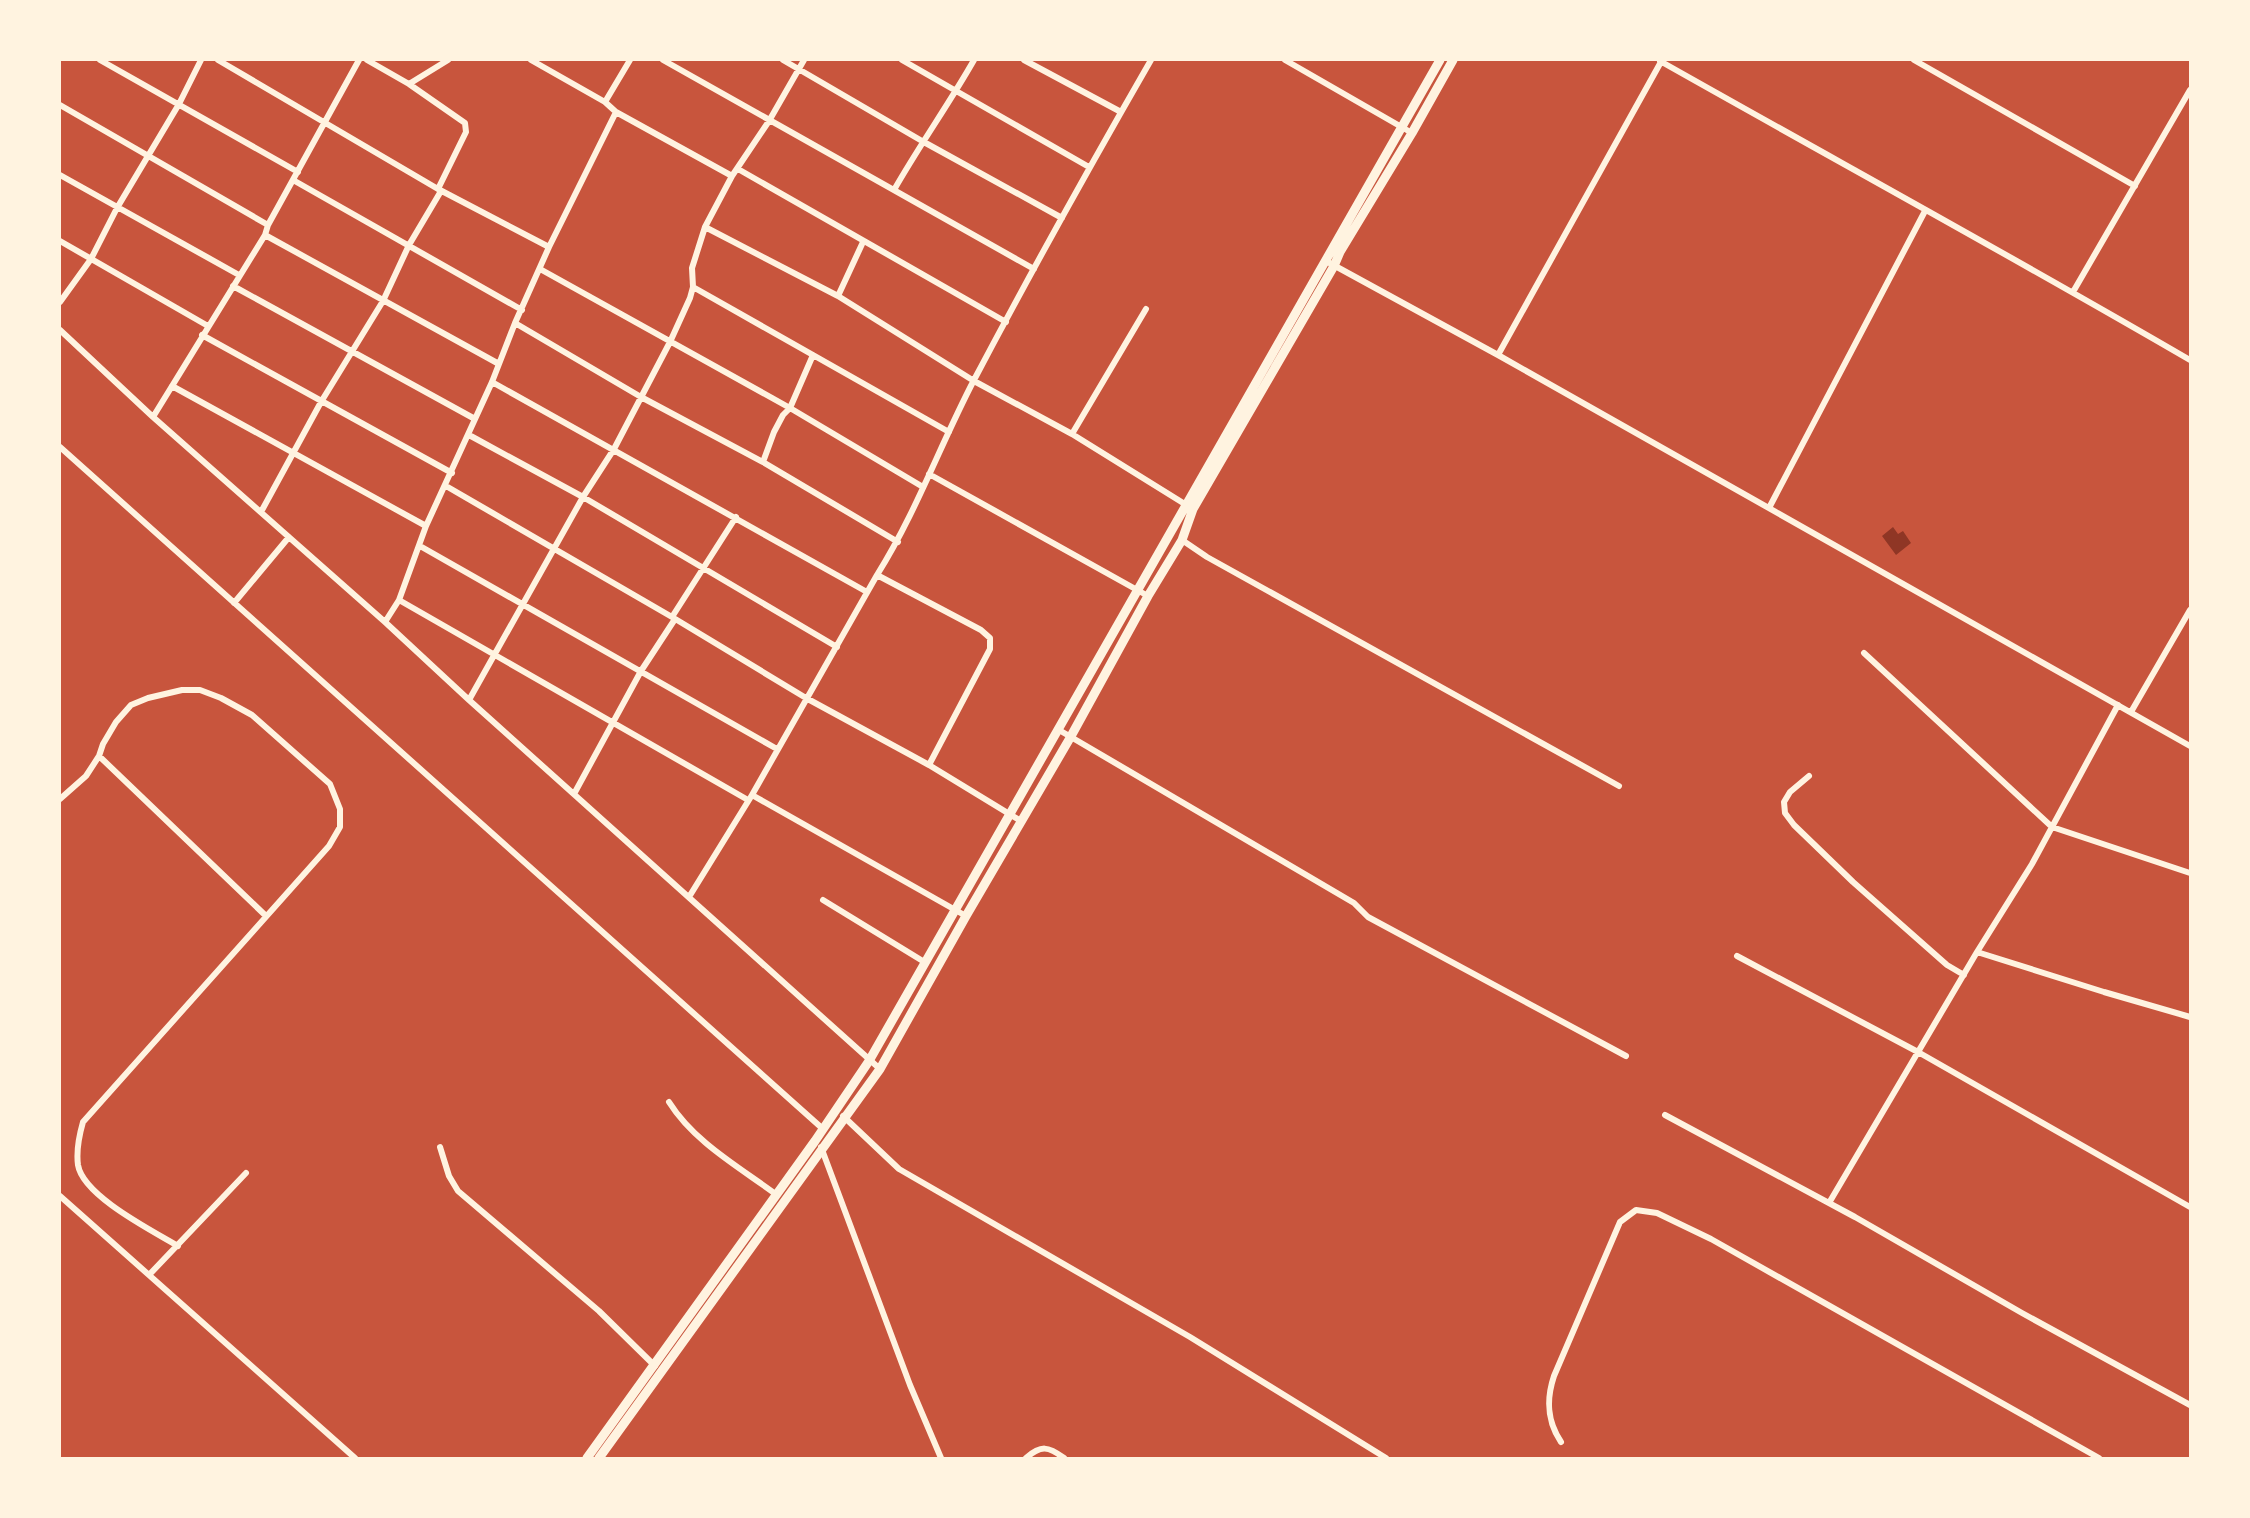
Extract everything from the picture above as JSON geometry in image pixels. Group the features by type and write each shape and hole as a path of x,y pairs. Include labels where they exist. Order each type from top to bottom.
{"main road":[{"path":"599,1458 869,1061 1138,590 1330,263 1440,60"},
{"path":"1330,263 1340,252 1453,60"},
{"path":"587,1458 823,1151 880,1069 1182,540 1189,507"}],"street":[{"path":"100,60 298,172"},
{"path":"60,302 91,259 201,60"},
{"path":"218,60 440,190 550,247"},
{"path":"153,417 265,235 359,60"},
{"path":"261,512 321,402 383,301 409,245 440,190 466,132 465,123 409,84 368,60"},
{"path":"409,84 448,60"},
{"path":"531,60 732,176"},
{"path":"605,102 631,60"},
{"path":"663,60 1034,268"},
{"path":"783,60 1062,218"},
{"path":"469,700 583,497 614,449 690,298 693,287 692,268 705,228 732,176 769,121 804,60"},
{"path":"902,60 1089,167"},
{"path":"894,190 974,60"},
{"path":"1024,60 1121,112"},
{"path":"689,897 750,798 898,541 974,381 1089,167 1151,60"},
{"path":"1285,60 1412,133"},
{"path":"1498,355 1661,60 2190,360"},
{"path":"1914,60 2135,186"},
{"path":"2073,292 2190,90"},
{"path":"60,105 268,225"},
{"path":"385,622 399,600 426,526 469,435 515,323 617,112"},
{"path":"738,169 1006,323"},
{"path":"60,175 239,275"},
{"path":"293,180 522,310"},
{"path":"1769,508 1925,211"},
{"path":"705,228 838,296 974,381 1072,434 1189,507"},
{"path":"265,235 499,364"},
{"path":"60,241 208,326"},
{"path":"838,296 863,242"},
{"path":"1330,263 2190,746"},
{"path":"540,269 790,408 923,487"},
{"path":"233,286 475,419"},
{"path":"693,287 949,432"},
{"path":"1072,434 1146,309"},
{"path":"515,323 898,541"},
{"path":"60,330 153,417 385,622 880,1069"},
{"path":"202,335 452,473"},
{"path":"763,462 774,432 790,408 813,355"},
{"path":"492,382 867,592"},
{"path":"172,386 426,526"},
{"path":"469,435 583,497 837,646"},
{"path":"60,447 821,1133 823,1151 910,1385 941,1458"},
{"path":"929,474 1148,596"},
{"path":"446,486 1021,821"},
{"path":"574,794 614,724 640,671 736,517"},
{"path":"234,603 289,537"},
{"path":"1182,540 1207,557 1619,786"},
{"path":"420,546 777,749"},
{"path":"877,575 981,631 990,639 990,649 929,765"},
{"path":"399,600 614,724 966,916"},
{"path":"2131,712 2190,610"},
{"path":"1864,653 2052,827 2190,873"},
{"path":"60,799 86,776 99,757 116,722 131,705 182,690 200,690 252,715 330,783 340,809 340,827 329,846 83,1122 78,1139 78,1168 88,1183 115,1208 178,1245"},
{"path":"1829,1203 2032,864 2118,705"},
{"path":"1059,730 1354,903 1368,917 1626,1056"},
{"path":"99,757 266,916"},
{"path":"1810,776 1790,792 1784,803 1785,813 1794,825 1853,882 1947,965 1964,975"},
{"path":"823,900 926,962"},
{"path":"1977,952 2091,989 2190,1017"},
{"path":"1737,956 1918,1052 2190,1207"},
{"path":"669,1102 678,1117 695,1135 777,1195"},
{"path":"837,1110 899,1169 1190,1337 1386,1458"},
{"path":"1665,1115 1829,1203 2190,1405"},
{"path":"440,1147 449,1176 458,1191 599,1311 658,1369"},
{"path":"149,1275 246,1173"},
{"path":"60,1196 355,1458"},
{"path":"1561,1442 1549,1416 1550,1389 1554,1376 1620,1222 1636,1210 1657,1213 1711,1239 2099,1458"},
{"path":"1026,1458 1035,1450 1043,1448 1064,1458"}],"shaded area":[{"path":"1893,527 1898,534 1903,531 1911,543 1896,555 1882,536"}]}
